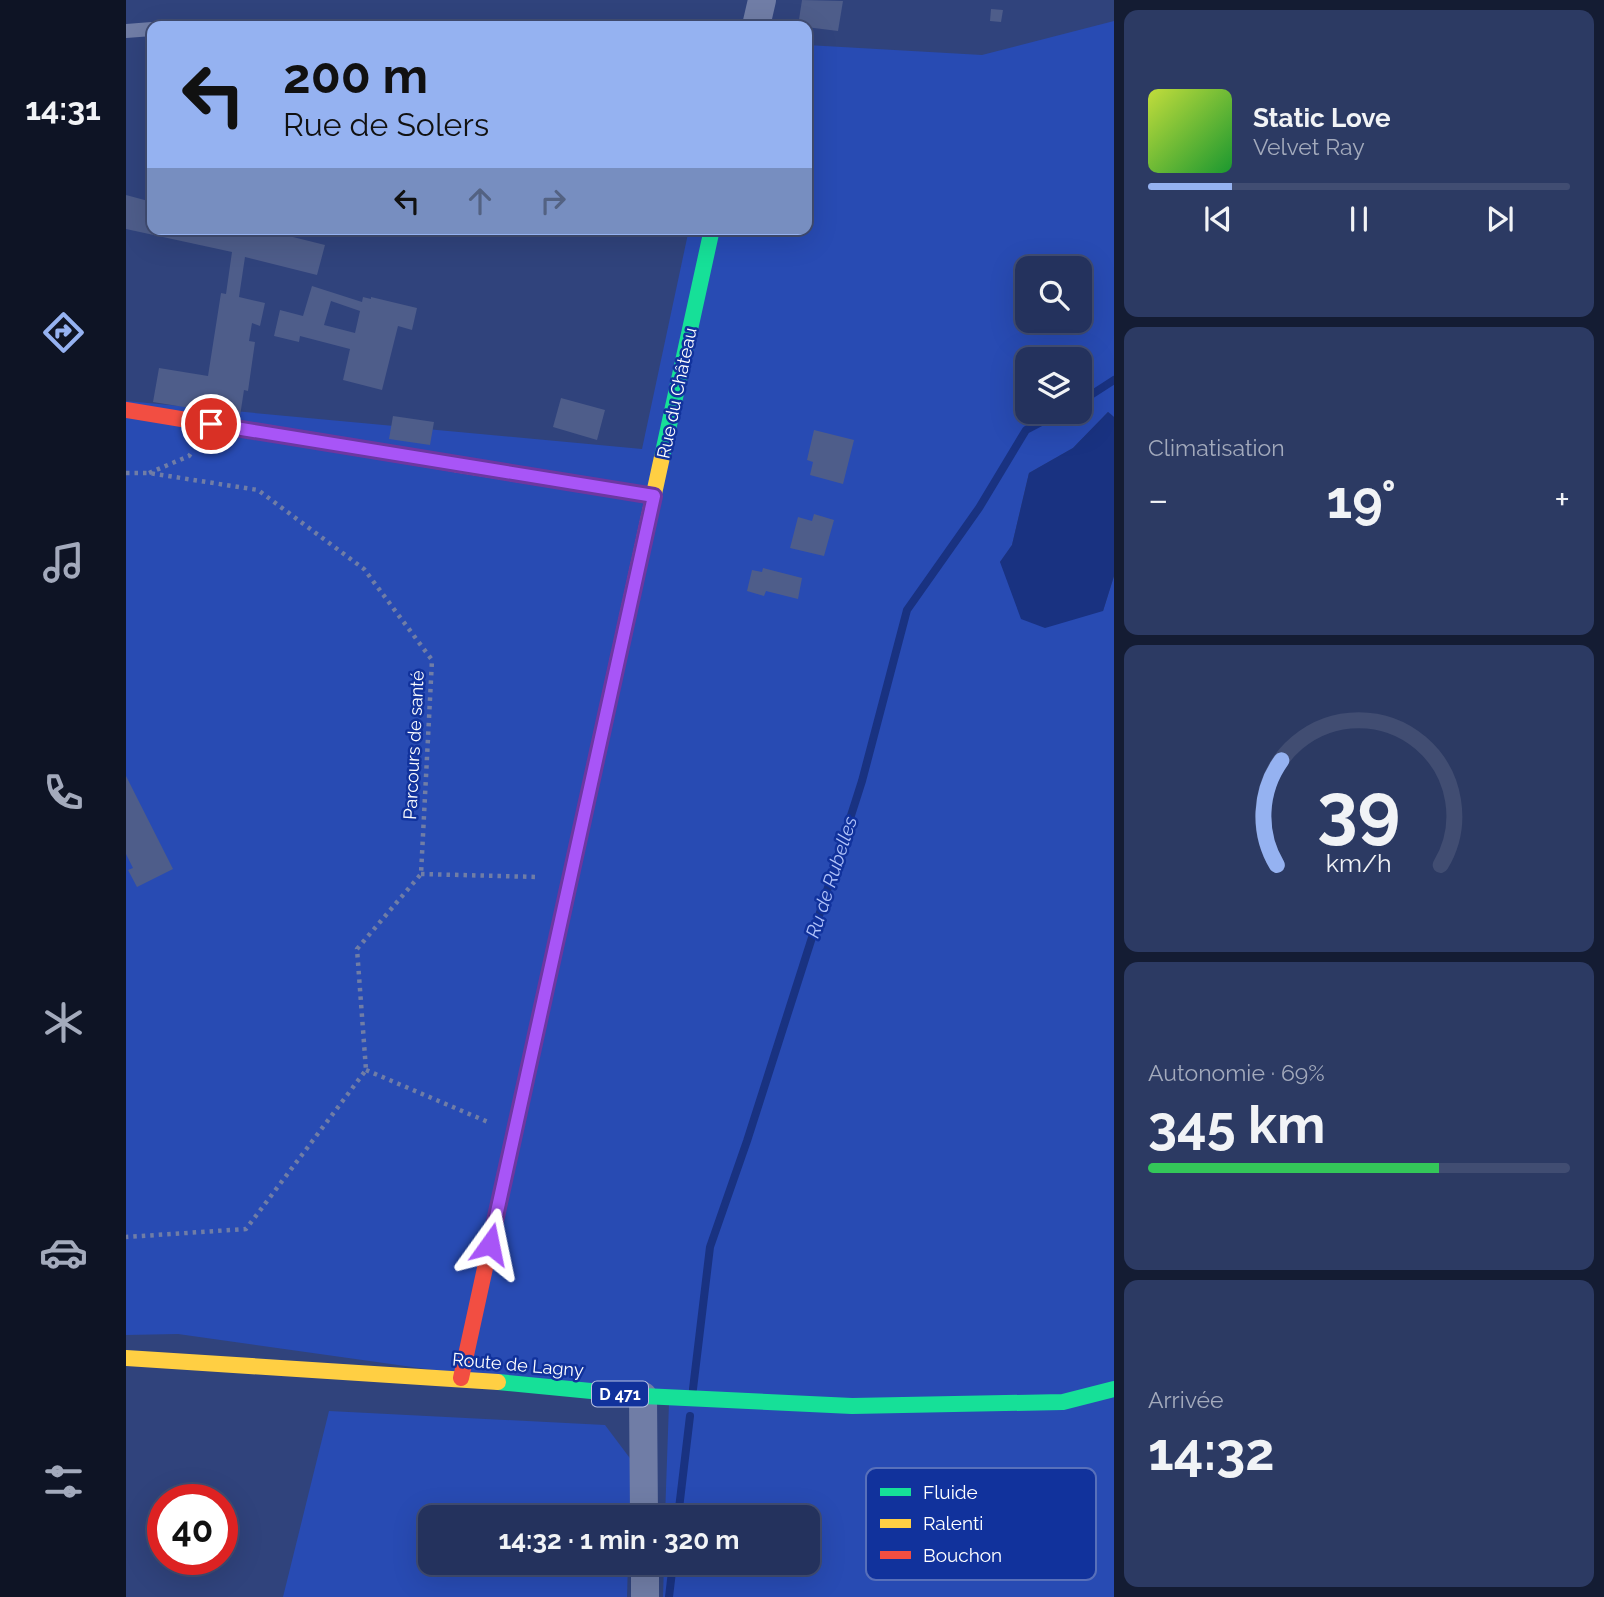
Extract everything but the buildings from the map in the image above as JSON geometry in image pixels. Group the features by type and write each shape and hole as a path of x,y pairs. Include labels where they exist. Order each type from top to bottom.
{"street":[{"path":"757,21 762,0"},
{"name":"Rue du Château","path":"461,1378 711,235"},
{"path":"126,410 654,496"},
{"name":"Route de Lagny","path":"126,1358 461,1378 643,1396 878,1405 1063,1402 1114,1389"},
{"path":"643,1396 644,1505"},
{"path":"645,1575 645,1597"}],"lane":[{"path":"126,31 147,29"}],"path":[{"name":"Parcours de santé","path":"126,473 149,473 258,490 364,569 432,660 421,874"},
{"path":"126,1237 246,1229 366,1070 357,949 421,874 547,877"},
{"path":"366,1070 493,1124"}],"shaded area":[{"path":"1114,21 1114,417 1108,412 1073,448 1029,473 1012,545 1000,562 1103,611 1114,576 1114,1597 663,1597 664,1575 820,1575 820,1505 665,1505 669,1403 178,1334 126,1335 126,401 642,449 688,235 812,235 812,45 982,55"},
{"path":"1108,412 1114,417 1114,576 1103,611 1045,628 1021,619 1000,562 1012,545 1029,473 1073,448"},
{"path":"329,1411 605,1425 632,1461 630,1505 418,1505 418,1575 628,1575 627,1597 283,1597"}],"waterway":[{"name":"Ru de Rubelles","path":"1092,394 1114,380"},
{"name":"Ru de Rubelles","path":"693,1389 710,1247 747,1141 862,781 907,610 979,508 1026,430 1037,424"},
{"name":"Ru de Rubelles","path":"679,1505 690,1416"},
{"name":"Ru de Rubelles","path":"669,1597 672,1575"}],"traffic: fast":[{"path":"662,457 711,235"},
{"path":"498,1382 643,1396 852,1406 1063,1402 1114,1389"}],"traffic: slow":[{"path":"589,792 662,457"},
{"path":"455,464 654,496"},
{"path":"126,1358 498,1382"}],"traffic: jam":[{"path":"126,410 455,464"},
{"path":"461,1378 589,792"}],"route":[{"path":"211,424 654,496 490,1244"}]}
